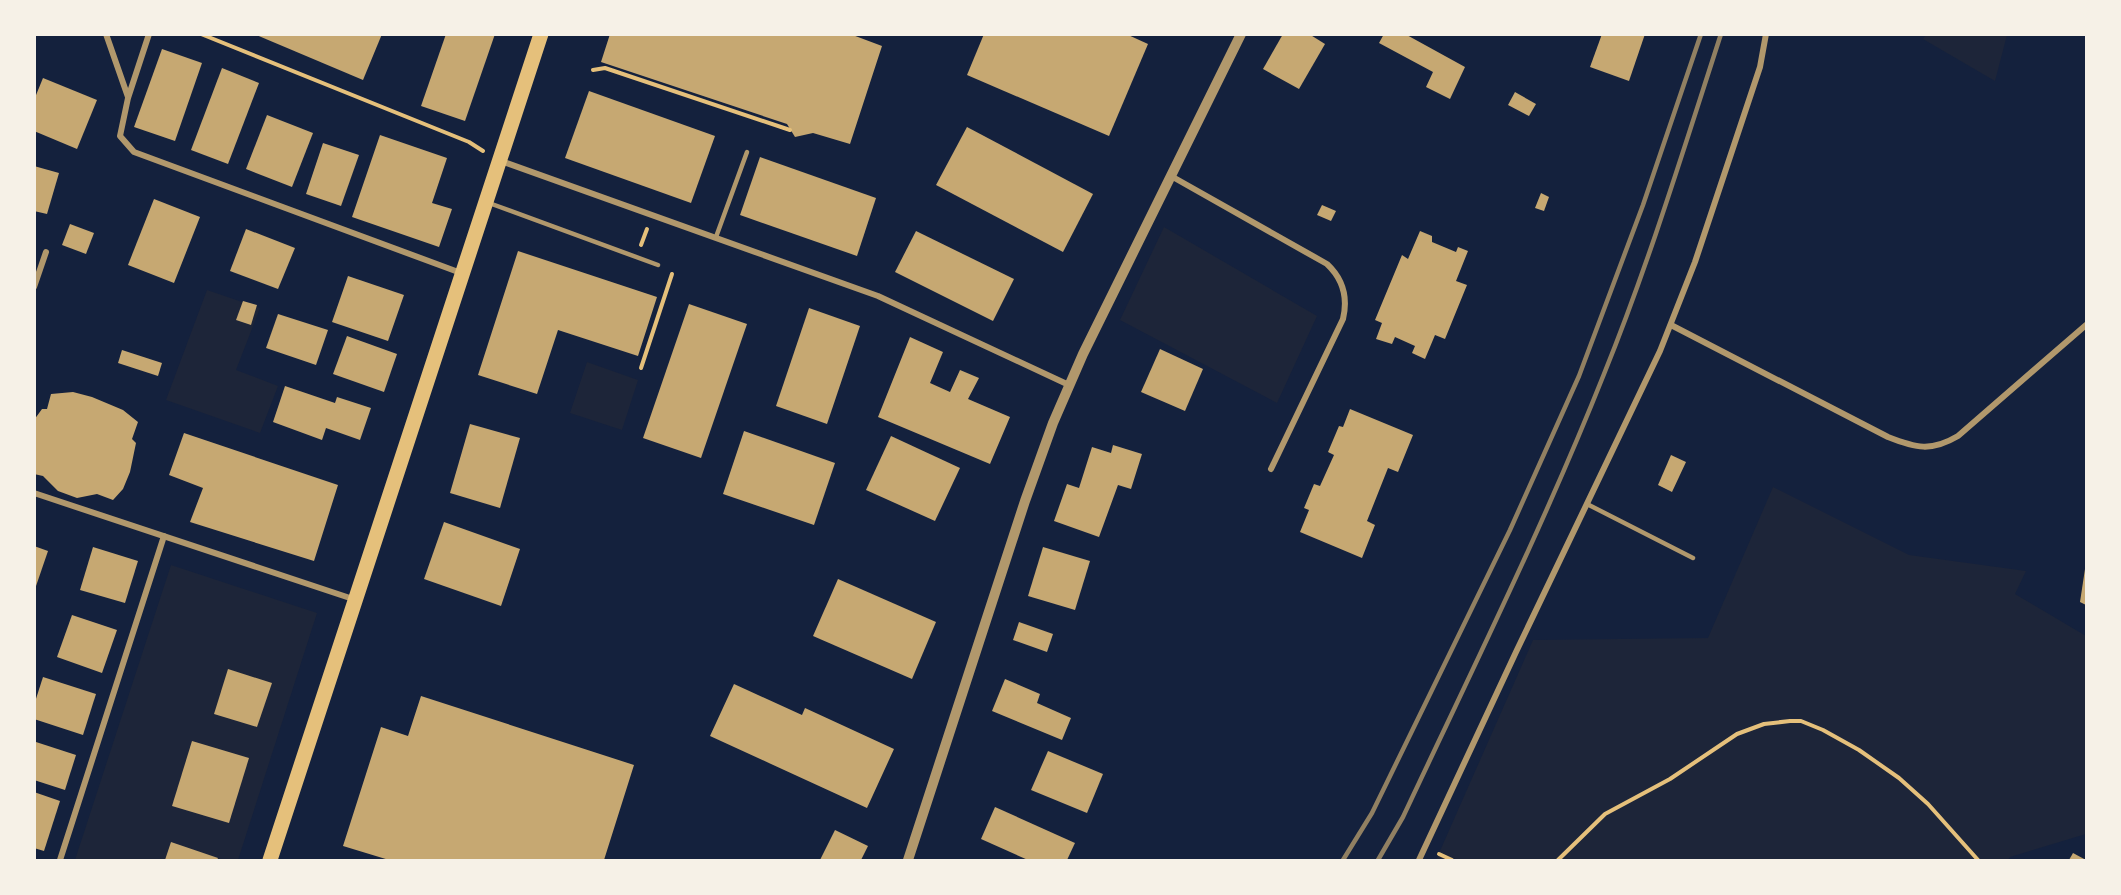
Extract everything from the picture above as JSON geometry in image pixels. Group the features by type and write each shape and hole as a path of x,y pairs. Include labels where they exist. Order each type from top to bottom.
{"main road":[{"path":"270,861 541,34"}],"street":[{"path":"106,34 128,98"},
{"path":"149,34 128,98 120,136 134,152 462,273"},
{"path":"908,861 1024,501 1068,385 1241,34"},
{"path":"1419,861 1671,325 1695,262 1760,67 1766,34"},
{"path":"500,161 878,296 1068,385"},
{"path":"1171,176 1327,264 1333,270 1344,291 1343,319 1271,469"},
{"path":"34,287 46,252"},
{"path":"1671,325 1888,437 1912,446 1930,447 1940,445 1958,435 2086,325"},
{"path":"34,493 356,600"},
{"path":"60,861 164,536"}],"lane":[{"path":"716,237 747,152"},
{"path":"485,202 658,265"},
{"path":"1587,504 1693,558"}],"path":[{"path":"201,34 469,141 500,161"},
{"path":"592,70 605,68 790,130"},
{"path":"636,257 653,214"},
{"path":"641,368 673,271"},
{"path":"1558,861 1605,814 1670,779 1737,734 1764,724 1801,721 1824,730 1892,773 1928,804 1978,861"}],"shaded area":[{"path":"1926,35 2007,35 1995,81 1923,39"},
{"path":"1164,227 1317,316 1277,403 1120,320"},
{"path":"207,290 260,308 236,370 278,386 260,433 166,400"},
{"path":"587,362 638,380 622,430 570,413"},
{"path":"1773,487 1909,555 2026,571 2015,594 2086,636 2086,834 2010,857 2008,860 1436,860 1533,640 1708,638"},
{"path":"171,565 317,613 238,860 75,860"}],"building":[{"path":"254,34 382,34 363,80"},
{"path":"446,34 495,34 465,121 421,106"},
{"path":"610,34 850,34 882,46 850,144 813,133 795,137 787,124 601,62"},
{"path":"984,34 1126,34 1148,44 1109,136 967,75"},
{"path":"1283,34 1309,34 1325,44 1299,89 1263,69"},
{"path":"1384,34 1405,34 1465,67 1450,99 1426,87 1433,72 1379,43"},
{"path":"1602,34 1645,34 1629,81 1590,67"},
{"path":"162,49 202,63 175,141 134,127"},
{"path":"222,68 259,83 228,164 191,150"},
{"path":"43,78 97,100 77,149 34,131 34,100"},
{"path":"589,91 715,136 691,203 565,158"},
{"path":"1515,92 1536,104 1529,116 1508,105"},
{"path":"267,115 313,133 292,187 246,169"},
{"path":"967,127 1093,194 1063,252 936,185"},
{"path":"380,135 447,158 432,203 452,209 439,247 352,217"},
{"path":"323,143 359,155 341,206 306,194"},
{"path":"760,157 876,198 857,256 740,215"},
{"path":"34,166 59,173 47,214 34,211"},
{"path":"1541,193 1549,197 1544,211 1535,208"},
{"path":"154,199 200,217 174,283 128,265"},
{"path":"1322,205 1336,211 1331,221 1317,215"},
{"path":"70,224 94,233 86,254 62,245"},
{"path":"246,229 295,248 278,289 230,271"},
{"path":"916,231 1014,279 993,321 895,272"},
{"path":"1420,231 1432,236 1432,242 1456,252 1458,247 1468,251 1456,281 1467,285 1445,339 1435,335 1425,359 1412,353 1415,346 1395,337 1392,344 1376,339 1382,323 1375,320 1402,255 1408,259"},
{"path":"518,251 657,297 638,356 558,330 537,394 478,375"},
{"path":"348,276 404,295 388,341 332,322"},
{"path":"243,301 257,305 251,325 236,320"},
{"path":"689,304 747,324 701,458 643,438"},
{"path":"809,308 860,326 827,424 776,406"},
{"path":"278,314 328,330 316,365 266,348"},
{"path":"347,336 397,354 384,392 333,374"},
{"path":"910,337 943,352 930,383 950,392 960,370 979,378 968,399 1010,417 990,464 878,417"},
{"path":"1160,349 1203,369 1185,411 1141,392"},
{"path":"122,350 162,363 158,376 118,363"},
{"path":"285,386 335,403 337,397 371,408 360,440 326,428 322,440 273,422"},
{"path":"73,392 123,410 138,422 132,439 136,443 130,472 123,489 113,500 97,494 77,498 58,491 43,476 34,474 34,420 42,409 47,409 51,394"},
{"path":"1350,409 1413,435 1398,472 1388,468 1367,521 1375,525 1362,558 1300,532 1309,510 1304,508 1314,484 1320,486 1334,455 1328,452 1339,426 1343,427"},
{"path":"470,424 520,438 500,508 450,493"},
{"path":"744,431 835,463 814,525 723,494"},
{"path":"184,433 338,485 314,561 190,522 203,488 169,475"},
{"path":"891,436 960,468 935,521 866,490"},
{"path":"1113,445 1142,454 1131,489 1118,485 1099,537 1054,521 1067,484 1079,488 1092,447 1111,453"},
{"path":"1671,455 1686,462 1672,492 1658,485"},
{"path":"444,522 520,549 501,606 424,579"},
{"path":"34,546 48,551 35,589 34,589"},
{"path":"93,547 138,561 125,603 80,590"},
{"path":"1043,547 1090,561 1075,610 1028,596"},
{"path":"2086,569 2086,605 2080,602"},
{"path":"838,579 936,622 912,679 813,636"},
{"path":"72,615 117,630 102,673 57,657"},
{"path":"1019,622 1053,634 1047,652 1013,640"},
{"path":"228,669 272,683 257,727 214,714"},
{"path":"43,677 96,694 83,735 34,719 34,705"},
{"path":"1005,679 1040,694 1037,703 1071,718 1062,740 992,711"},
{"path":"734,684 802,715 805,708 894,749 867,808 710,736"},
{"path":"421,696 634,765 604,860 389,860 343,846 381,727 408,736"},
{"path":"192,741 249,758 229,823 172,806"},
{"path":"36,742 76,755 65,790 34,780"},
{"path":"1048,751 1103,774 1087,813 1031,790"},
{"path":"34,792 60,801 44,851 34,848"},
{"path":"995,807 1075,843 1067,860 1028,860 981,839"},
{"path":"835,830 868,846 861,860 820,860"},
{"path":"171,842 218,858 217,860 165,860"},
{"path":"2073,853 2086,860 2069,860"}],"railway":[{"path":"1343,860 1372,813 1510,530 1579,376 1643,205 1701,34"},
{"path":"1378,860 1403,817 1481,652 1581,430 1651,248 1721,34"}]}
